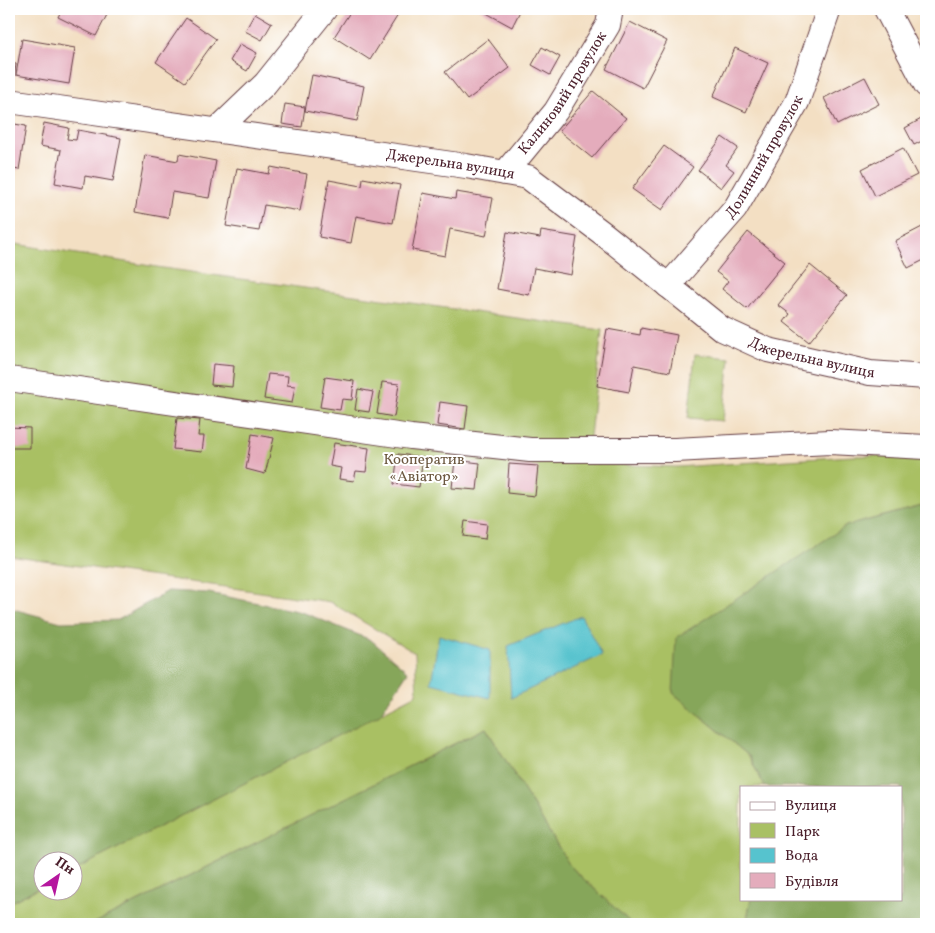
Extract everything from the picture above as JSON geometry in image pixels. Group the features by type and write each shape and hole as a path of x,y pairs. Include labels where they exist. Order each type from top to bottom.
{"street":[{"path":"217,130 265,84 325,9"},
{"name":"Калиновий провулок","path":"505,173 556,111 608,25 611,9"},
{"name":"Долинний провулок","path":"668,286 735,209 750,184 797,102 829,9"},
{"path":"886,9 926,85"},
{"name":"Джерельна вулиця","path":"9,101 528,177 605,235 722,329 768,350 870,373 926,377"},
{"path":"9,379 411,437 530,450 675,450 830,442 926,447"}],"green space":[{"name":"Кооператив «Авіатор»","path":"9,243 163,268 602,330 587,463 676,467 852,456 926,455 926,505 846,526 673,693 749,756 764,786 740,786 740,900 751,900 746,924 632,924 570,866 486,728 93,924 9,924 9,903 32,891 32,900 82,900 82,866 417,694 415,653 330,602 9,556"},
{"path":"695,354 730,358 723,421 688,418"},
{"path":"926,505 926,924 746,924 751,900 902,900 902,786 764,786 749,756 673,693 676,638 846,526"},
{"path":"168,591 209,593 302,612 371,640 408,672 380,714 82,866 82,850 32,850 32,891 9,903 9,608 61,622 118,620"},
{"path":"486,728 570,866 632,924 93,924"}],"water":[{"path":"581,616 602,655 511,698 508,646"},
{"path":"439,635 490,650 490,698 431,683"}],"building":[{"path":"62,9 110,9 96,36 58,17"},
{"path":"352,9 387,9 398,15 370,60 334,37"},
{"path":"479,9 521,9 512,27"},
{"path":"255,13 272,23 262,40 245,31"},
{"path":"186,18 216,39 185,82 156,62"},
{"path":"630,22 667,41 643,88 606,69"},
{"path":"22,39 75,48 69,84 16,75"},
{"path":"488,39 510,68 467,100 445,72"},
{"path":"240,44 257,53 247,71 230,61"},
{"path":"542,47 560,57 550,75 532,65"},
{"path":"735,48 768,63 746,112 713,97"},
{"path":"9,63 16,64 13,84 9,83"},
{"path":"312,75 364,86 357,121 305,111"},
{"path":"865,77 879,104 837,125 824,98"},
{"path":"593,91 626,118 592,158 559,131"},
{"path":"285,104 305,107 302,127 282,124"},
{"path":"923,118 926,124 926,139 914,145 905,128"},
{"path":"9,123 26,126 19,170 9,168"},
{"path":"44,123 69,128 67,139 76,140 78,130 121,138 113,181 85,176 83,188 55,183 61,150 40,146"},
{"path":"722,137 738,148 726,165 734,171 721,188 698,170"},
{"path":"664,146 693,167 662,210 632,189"},
{"path":"903,148 917,175 875,196 862,169"},
{"path":"179,154 216,161 209,198 172,192 168,218 135,212 145,155 178,161"},
{"path":"271,167 307,174 300,211 264,205 259,231 226,226 237,168 269,174"},
{"path":"363,178 400,185 393,223 356,216 351,243 319,237 329,180 362,186"},
{"path":"456,192 493,198 486,236 450,229 445,256 412,250 423,193 455,199"},
{"path":"926,225 926,259 908,268 895,241"},
{"path":"541,231 577,237 571,275 534,268 529,295 497,289 507,232 540,238"},
{"path":"748,232 785,262 747,309 722,289 728,281 716,272"},
{"path":"810,265 847,295 809,342 784,322 790,314 778,305"},
{"path":"641,328 677,335 670,372 634,365 629,392 597,386 607,329 640,335"},
{"path":"213,364 234,366 232,387 211,385"},
{"path":"268,374 288,376 287,385 295,386 292,403 264,399"},
{"path":"325,377 354,381 352,400 342,399 340,410 320,407"},
{"path":"382,382 399,384 394,417 377,414"},
{"path":"358,389 373,392 369,412 355,410"},
{"path":"440,402 468,406 465,429 437,425"},
{"path":"177,418 200,420 198,436 204,436 202,452 173,449"},
{"path":"9,427 30,428 30,448 9,448"},
{"path":"252,434 274,438 265,474 246,469"},
{"path":"334,443 369,448 366,472 356,471 354,481 339,479 341,468 330,466"},
{"path":"398,454 423,457 419,487 394,484"},
{"path":"455,460 480,463 477,490 452,488"},
{"path":"509,464 538,466 535,496 507,493"},
{"path":"465,521 487,524 485,539 463,536"}]}
